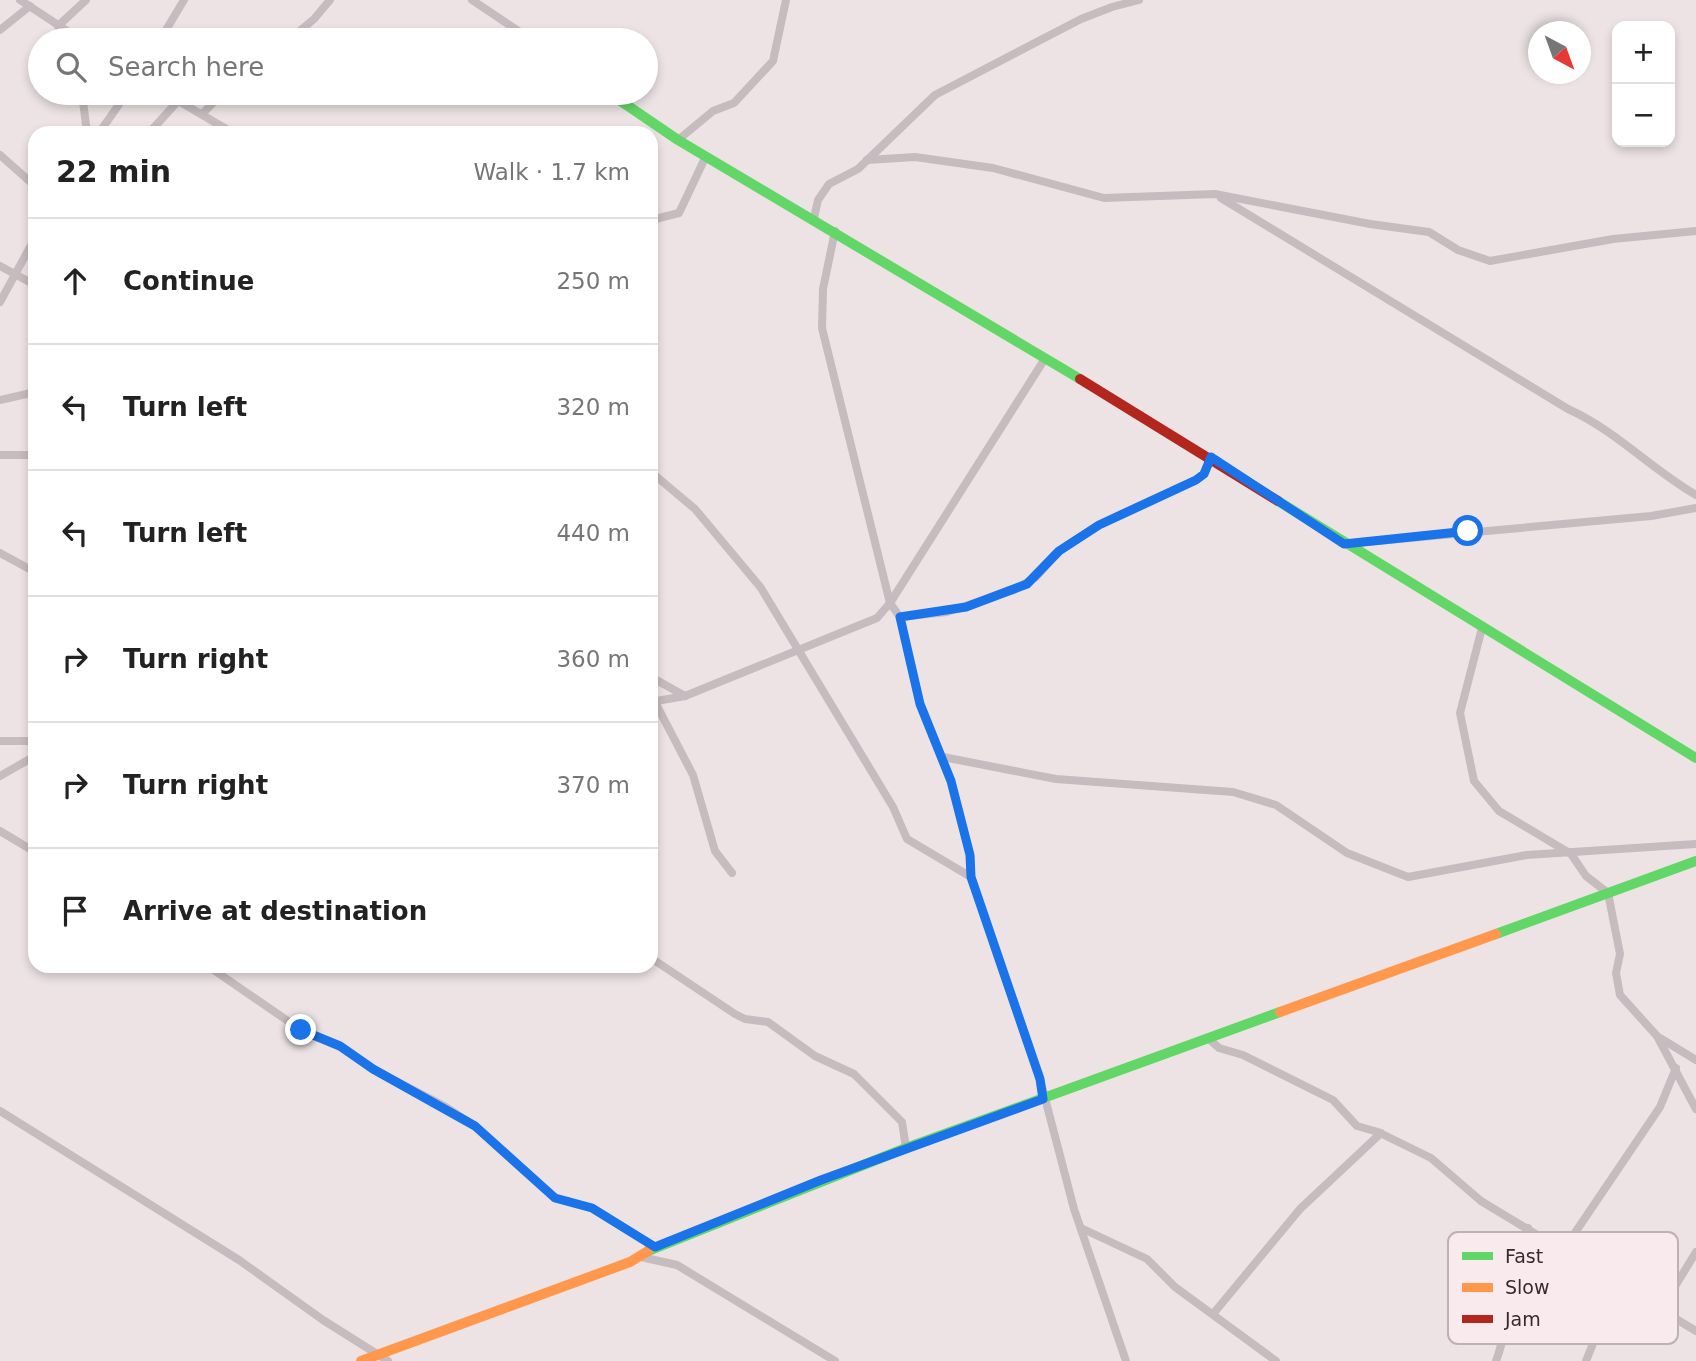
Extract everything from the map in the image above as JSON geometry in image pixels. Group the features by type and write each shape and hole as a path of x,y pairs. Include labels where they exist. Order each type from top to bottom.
{"street":[{"path":"20,0 61,28"},
{"path":"58,26 86,0"},
{"path":"167,28 184,0"},
{"path":"303,28 330,0"},
{"path":"472,0 514,28"},
{"path":"678,140 713,111 734,103 773,61 786,0"},
{"path":"814,218 818,200 830,184 858,169 934,95 1081,19 1112,6 1139,0"},
{"path":"0,30 30,6"},
{"path":"84,105 86,126"},
{"path":"104,126 119,105"},
{"path":"155,126 174,105"},
{"path":"185,105 222,126"},
{"path":"202,114 211,105"},
{"path":"627,105 657,126"},
{"path":"658,126 814,218 1044,360 1211,457 1344,544 1696,758"},
{"path":"0,155 28,180"},
{"path":"658,218 679,213 706,156"},
{"path":"867,160 915,158 993,168 1104,198 1215,194 1370,224 1429,232 1458,250 1490,261 1602,240 1696,231"},
{"path":"1215,194 1558,403 1594,420 1637,455 1696,495"},
{"path":"835,231 823,289 822,328 890,603 900,617 920,704 943,757 970,855 971,877 1040,1079 1043,1099 1054,1126 1081,1228 1126,1361"},
{"path":"0,302 28,249"},
{"path":"0,266 28,281"},
{"path":"658,701 685,696 798,653 877,618 890,603 1044,360"},
{"path":"0,400 28,394"},
{"path":"0,455 28,455"},
{"path":"900,617 966,607 1027,584 1059,551 1099,525 1196,480 1204,474 1211,457"},
{"path":"658,478 695,509 761,588 893,807 907,839 971,877"},
{"path":"1344,544 1651,516 1696,508"},
{"path":"0,553 28,568"},
{"path":"1482,628 1460,713 1474,781 1499,811 1571,854 1586,876 1608,893 1620,954 1616,973 1620,996 1657,1036 1696,1109"},
{"path":"658,681 685,696"},
{"path":"658,711 693,775 715,851 732,873"},
{"path":"0,741 28,741"},
{"path":"943,757 1056,779 1233,792 1276,805 1346,853 1408,877 1527,855 1696,844"},
{"path":"0,776 28,760"},
{"path":"0,831 28,848"},
{"path":"361,1361 383,1358 641,1257 655,1247 906,1148 1696,861"},
{"path":"658,963 735,1014 768,1023 815,1056 854,1074 902,1122 906,1148"},
{"path":"218,973 301,1030 340,1046 373,1069 475,1126 555,1198 592,1208 655,1247"},
{"path":"1657,1036 1696,1060"},
{"path":"1209,1039 1219,1048 1244,1055 1333,1100 1357,1126 1381,1133 1431,1158 1481,1201 1535,1232"},
{"path":"1575,1232 1660,1107 1676,1068"},
{"path":"0,1111 239,1260 383,1358"},
{"path":"1213,1314 1300,1209 1381,1133"},
{"path":"1081,1228 1147,1259 1175,1287 1276,1361"},
{"path":"1526,1232 1528,1228"},
{"path":"1678,1282 1696,1252"},
{"path":"641,1257 677,1265 835,1361"},
{"path":"1678,1321 1696,1331"},
{"path":"1496,1361 1502,1344"},
{"path":"1586,1361 1593,1344"}],"traffic: fast":[{"path":"627,105 657,126"},
{"path":"658,126 1080,379"},
{"path":"1278,501 1696,758"},
{"path":"1496,934 1696,861"},
{"path":"648,1251 906,1148 1280,1012"}],"traffic: slow":[{"path":"1280,1012 1496,934"},
{"path":"361,1361 630,1262 648,1251"}],"traffic: jam":[{"path":"1080,379 1278,501"}],"route":[{"path":"301,1030 340,1046 373,1069 446,1107 475,1126 555,1198 592,1208 655,1247 821,1180 1043,1099 1040,1079 971,877 970,855 951,781 920,704 900,617 947,612 1027,584 1059,551 1099,525 1196,480 1208,468 1211,457 1344,544 1468,531"}]}
